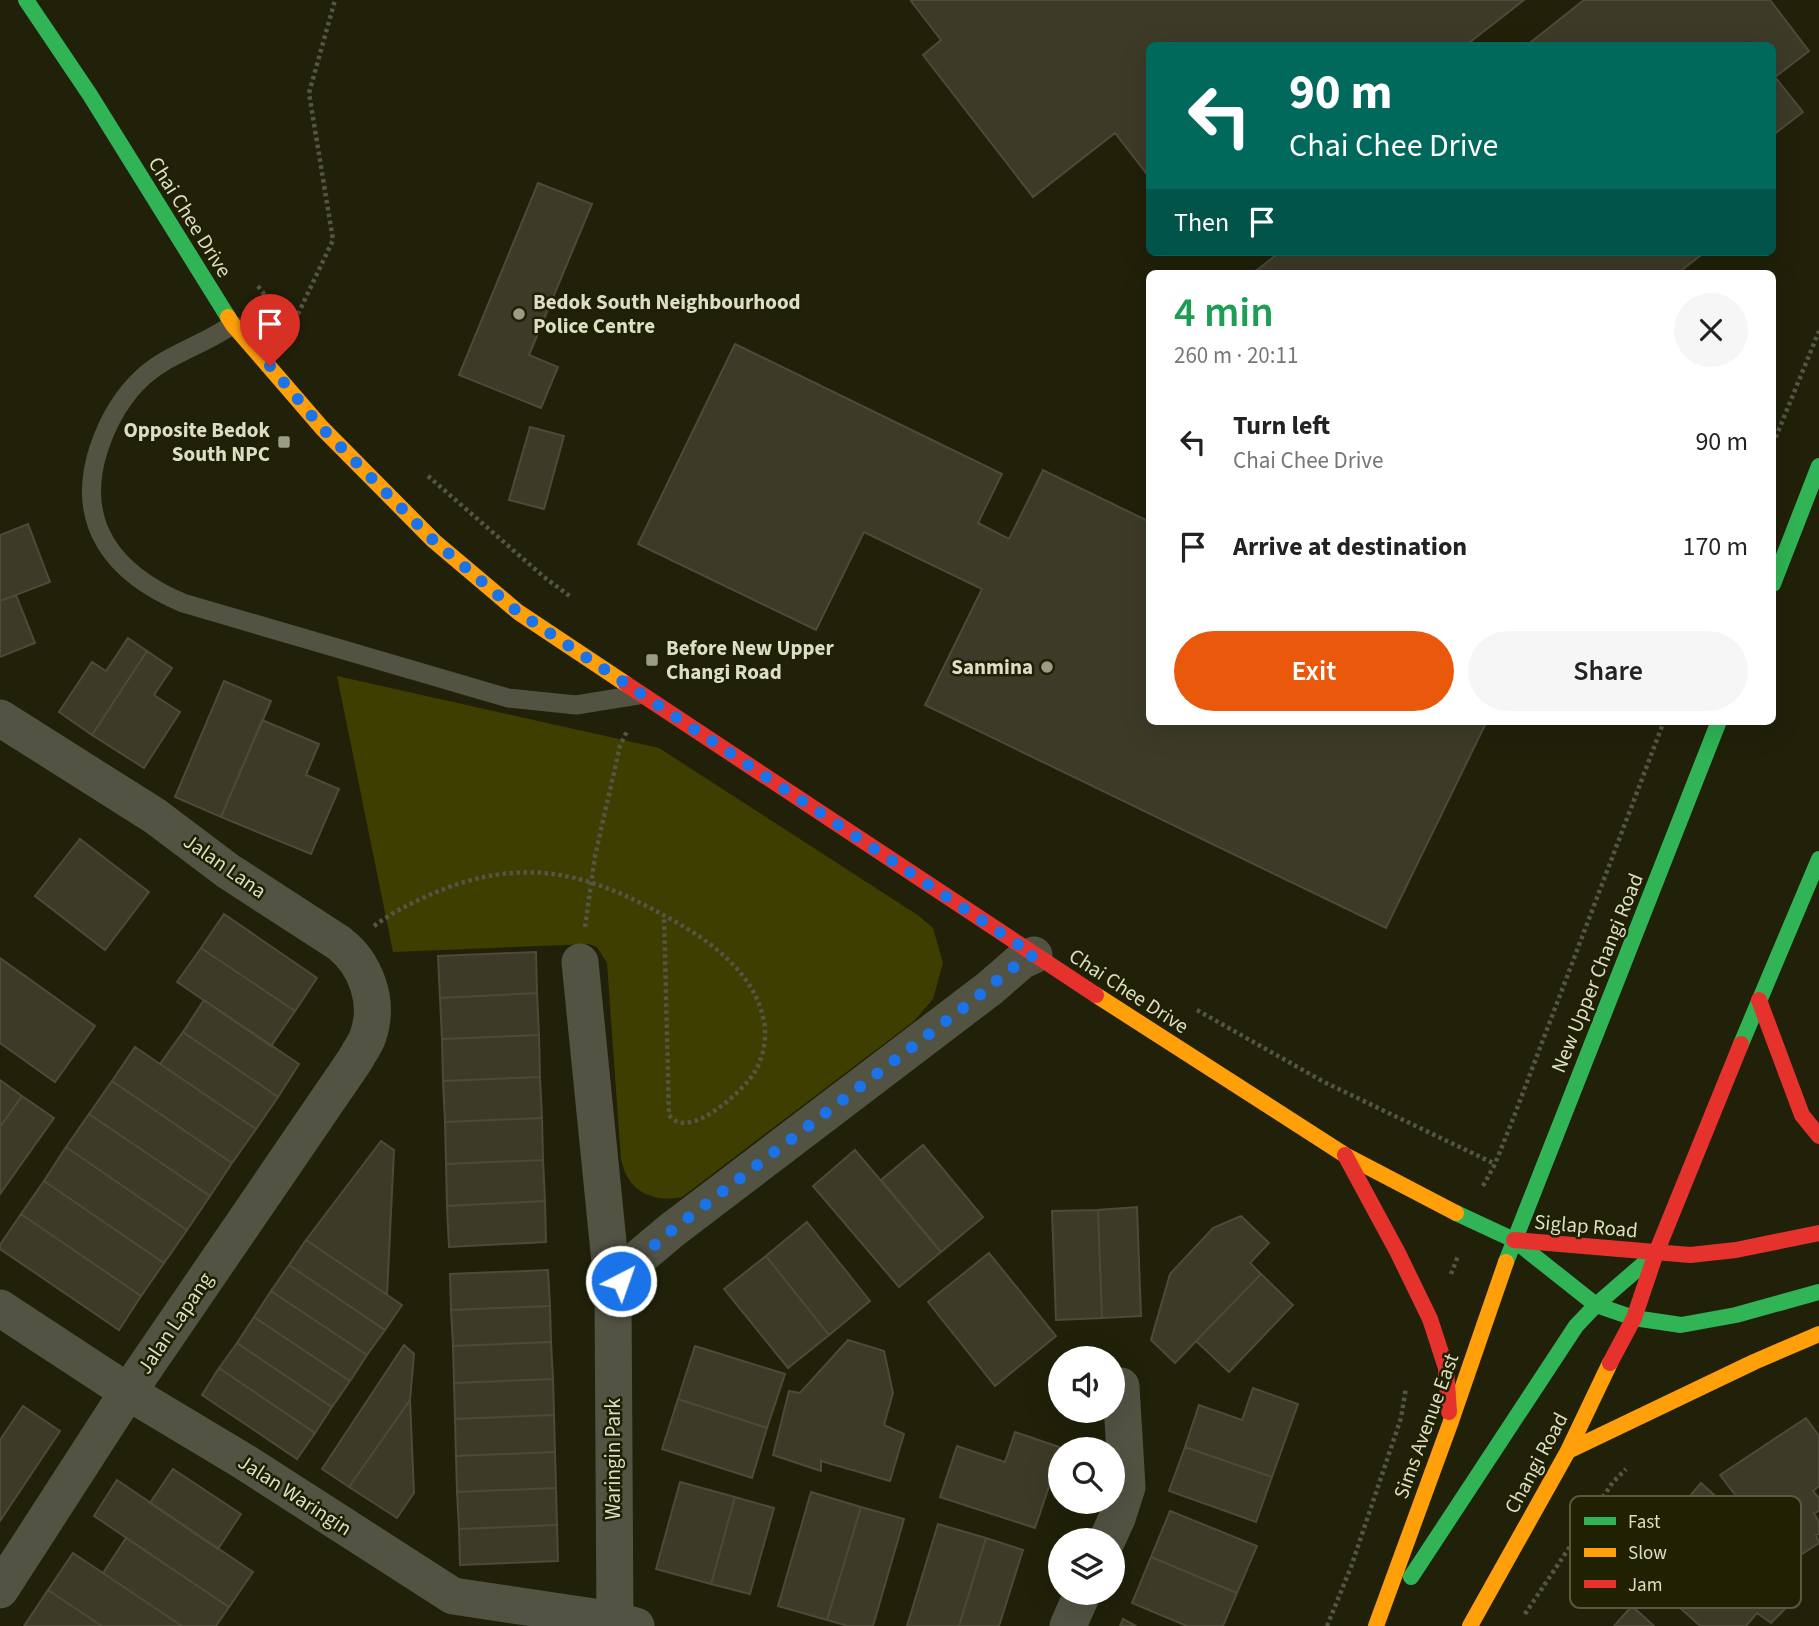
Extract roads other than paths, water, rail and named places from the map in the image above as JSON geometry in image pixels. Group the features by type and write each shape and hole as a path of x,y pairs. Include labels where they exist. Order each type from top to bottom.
{"main road":[{"name":"Chai Chee Drive","path":"26,0 90,95 233,325 322,428 434,541 518,612 1034,955 1345,1155 1465,1218 1514,1240"},
{"path":"1776,576 1819,466"},
{"name":"New Upper Changi Road","path":"1514,1240 1717,725"},
{"path":"1634,1318 1656,1254 1819,859"},
{"path":"1759,1000 1802,1115 1819,1136"},
{"path":"1345,1155 1430,1319 1446,1368 1450,1424"},
{"name":"Siglap Road","path":"1514,1240 1690,1255 1736,1250 1819,1233"},
{"name":"Siglap Road","path":"1514,1240 1596,1305 1634,1318 1681,1325 1736,1315 1819,1292"},
{"name":"Sims Avenue East","path":"1377,1626 1514,1240"},
{"path":"1377,1626 1576,1326 1596,1305 1656,1254"},
{"name":"Changi Road","path":"1470,1626 1568,1451 1634,1318"},
{"path":"1568,1451 1819,1334"}],"street":[{"name":"Jalan Lana","path":"0,718 155,816 228,871 347,950 365,976 372,1002 369,1035 355,1060"},
{"path":"613,1292 642,1256 672,1230 990,988 1021,961 1034,955"},
{"name":"Waringin Park","path":"580,962 613,1292 621,1624"},
{"name":"Jalan Lapang","path":"0,1590 128,1392 355,1060"},
{"name":"Jalan Waringin","path":"0,1308 128,1392 243,1461 454,1611 621,1624"},
{"path":"1112,1528 1127,1487 1123,1423"},
{"path":"1068,1626 1077,1605"}],"lane":[{"path":"233,325 174,355 147,373 124,399 104,435 93,467 91,507 102,538 125,567 169,598 183,603 508,698 576,705 641,694"}],"place":[{"name":"Bedok South Neighbourhood Police Centre","path":"519,314"},
{"name":"Opposite Bedok South NPC","path":"284,442"},
{"name":"Before New Upper Changi Road","path":"652,660"},
{"name":"Sanmina","path":"1047,667"}]}
